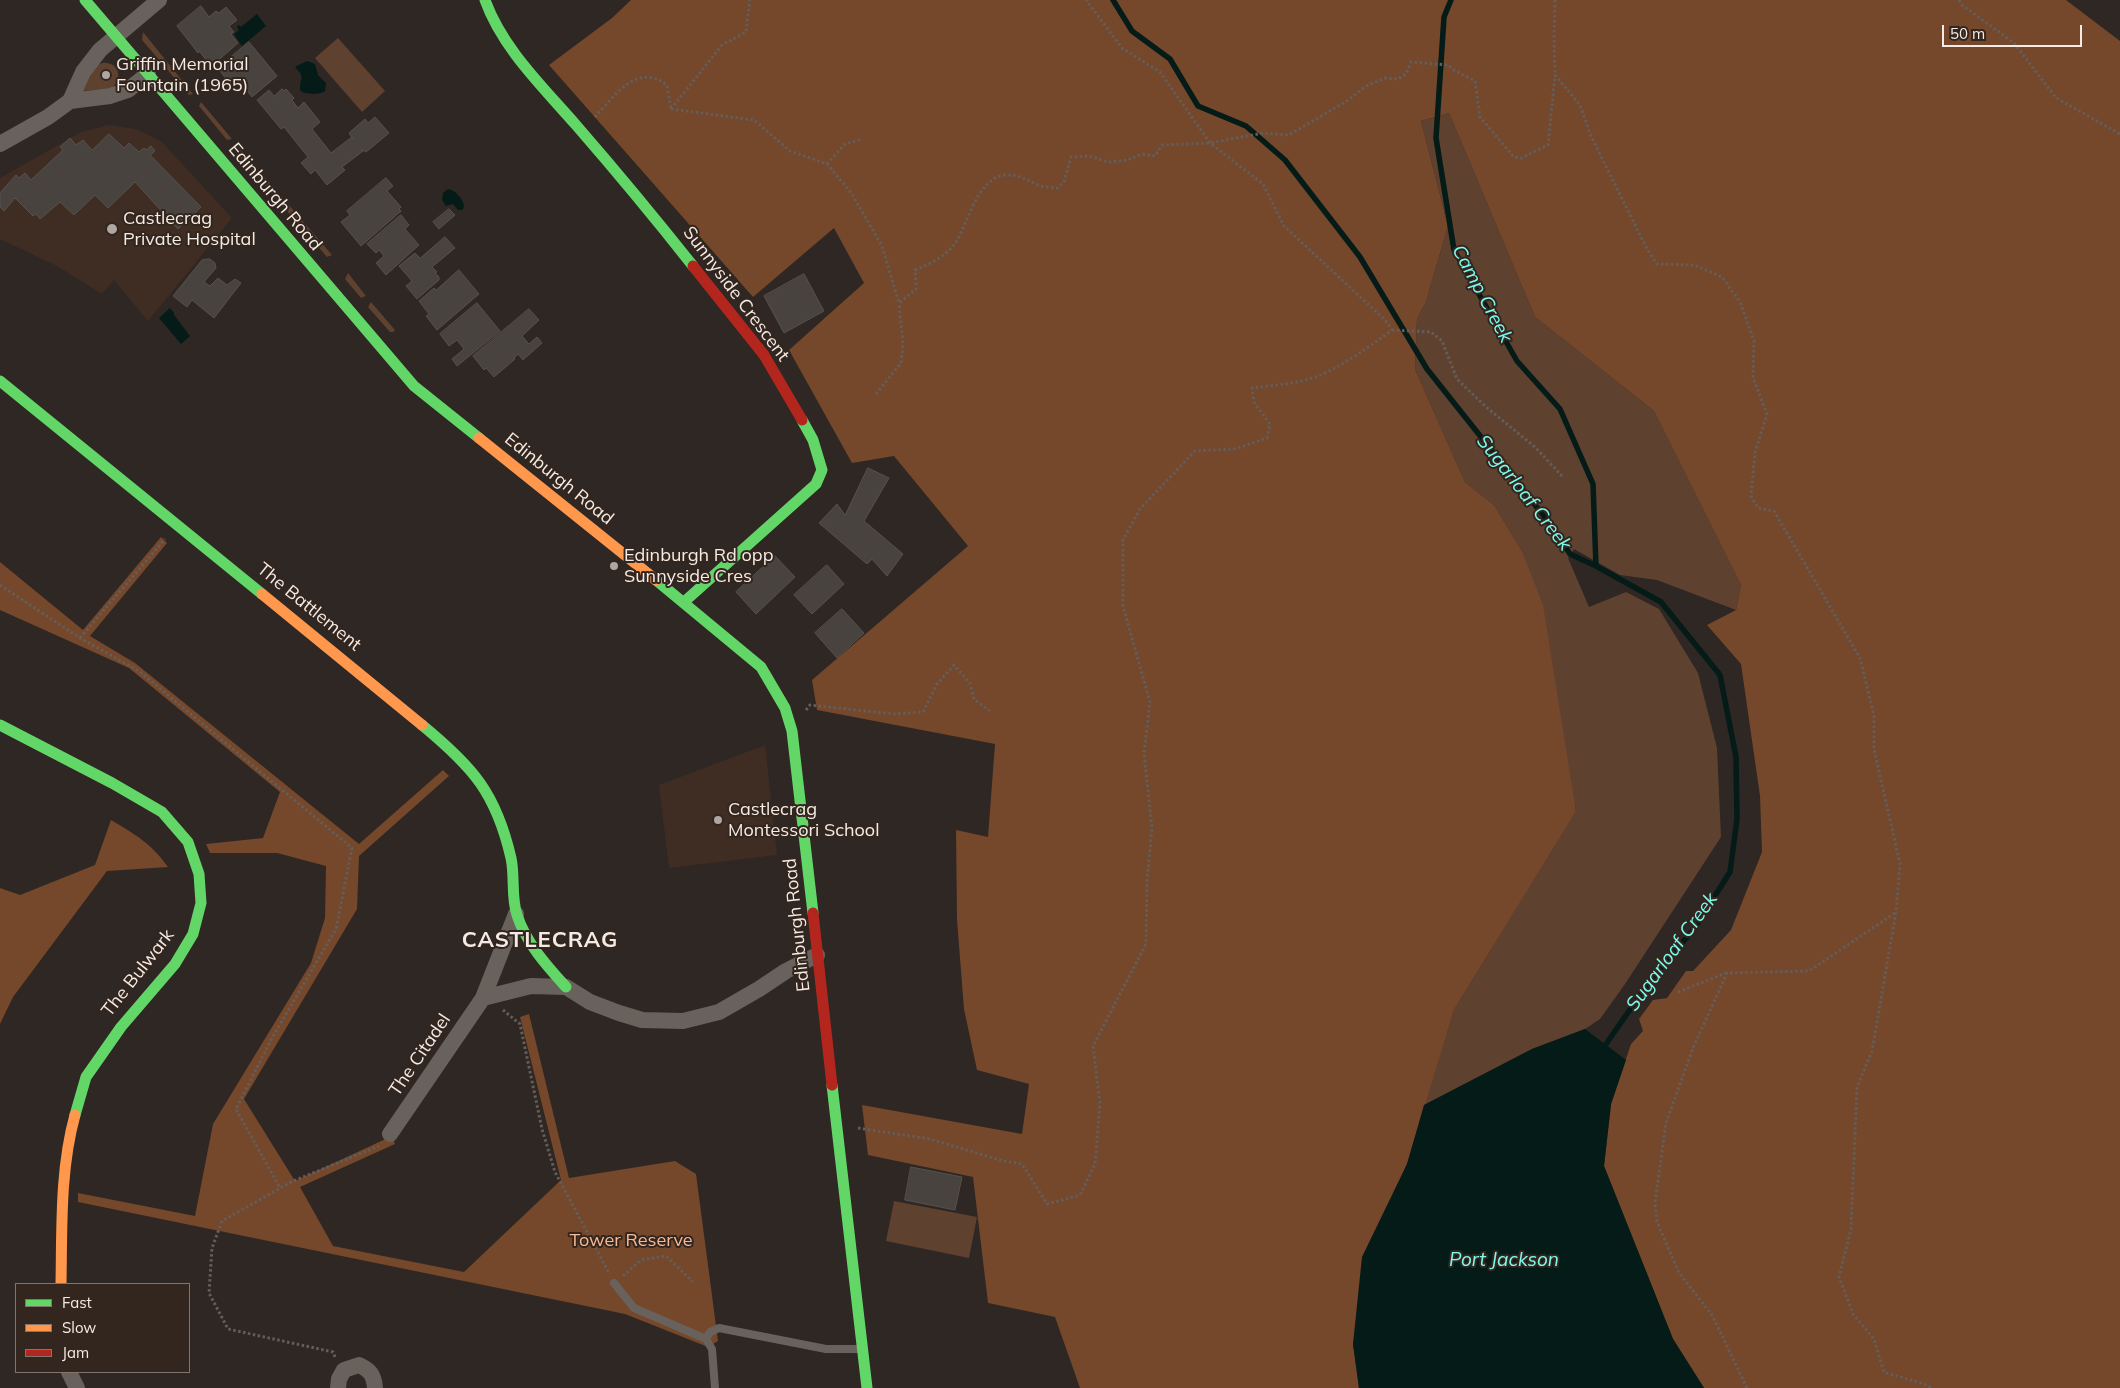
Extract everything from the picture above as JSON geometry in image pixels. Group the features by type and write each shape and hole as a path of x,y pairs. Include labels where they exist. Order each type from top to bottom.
{"street":[{"name":"Edinburgh Road","path":"85,0 414,386 684,602 761,667 785,708 792,731 867,1388"},
{"path":"70,101 83,72 100,50 159,0"},
{"name":"Sunnyside Crescent","path":"485,0 492,20 520,60 644,204 764,355 813,440 822,470 816,484 684,602"},
{"path":"0,144 48,117 70,101 110,96 128,90 148,74"},
{"name":"The Battlement","path":"0,381 455,752 479,779 498,817 512,860 516,914 527,937 543,961 566,987"},
{"name":"The Bulwark","path":"0,725 162,812 188,842 199,874 201,903 193,934 175,964 121,1027 86,1077 70,1133 62,1210 61,1283"},
{"name":"The Battlement","path":"491,978 516,914"},
{"path":"486,998 531,986 566,987 590,1002 618,1014 642,1020 683,1021 719,1012 759,990 786,971 817,955"},
{"name":"The Citadel","path":"390,1134 486,998 491,978"},
{"path":"338,1388 339,1379 344,1370 348,1367 359,1365 368,1370 374,1378 375,1388"},
{"path":"70,1373 77,1388"}],"lane":[{"path":"614,1282 634,1308 706,1339 712,1349 715,1388"},
{"path":"706,1339 710,1332 719,1328 826,1349 862,1349"}],"path":[{"path":"671,109 722,45 746,32 750,0"},
{"path":"1086,0 1122,48 1160,72 1210,143 1263,184 1284,226 1385,320 1392,330"},
{"path":"899,302 916,289 915,270 944,255 955,244 971,210 988,183 1003,175 1020,176 1039,186 1057,188 1064,182 1071,157 1089,156 1108,162 1128,160 1142,154 1156,156 1162,145 1210,143 1242,136 1263,134 1289,136 1347,101 1366,86 1385,78 1398,80 1406,74 1411,62 1448,65 1474,80 1480,117 1514,157 1521,158 1548,145 1556,75 1554,39 1555,0"},
{"path":"1959,0 1962,5 2014,43 2056,98 2120,134"},
{"path":"1556,75 1580,106 1591,136 1647,249 1657,264 1694,265 1722,278 1740,302 1754,341 1753,378 1767,414 1755,453 1751,496 1758,508 1774,511 1860,658 1874,716 1874,749 1900,864 1896,912 1872,1051 1857,1087 1850,1229 1839,1277 1853,1314 1874,1338 1884,1372 1927,1385 1931,1388"},
{"path":"582,132 623,86 643,76 659,79 667,85 671,109"},
{"path":"671,109 754,120 790,151 827,164 852,194 882,246 899,302 902,344 901,363 876,394"},
{"path":"827,164 845,144 862,139"},
{"path":"837,1126 930,1138 1003,1161 1022,1164 1047,1204 1080,1195 1095,1164 1100,1104 1093,1046 1146,944 1146,881 1152,828 1144,754 1150,702 1123,606 1123,540 1140,509 1195,451 1235,449 1267,438 1270,424 1254,402 1252,388 1277,385 1318,376 1373,344 1392,330 1431,332 1442,341 1457,379 1486,407 1535,447 1562,476"},
{"path":"80,638 177,526"},
{"path":"0,584 80,638 139,670 352,848 336,929 272,1038 236,1109 280,1188"},
{"path":"792,731 810,705 894,714 923,712 937,684 954,665 970,683 974,699 990,711"},
{"path":"1678,992 1727,973 1809,971 1896,912"},
{"path":"1727,973 1693,1048 1666,1123 1656,1203 1657,1222 1679,1273 1712,1315 1747,1388"},
{"path":"486,998 520,1024 542,1129 555,1172 614,1282 641,1260 666,1256 693,1282"},
{"path":"344,1370 332,1352 228,1329 209,1293 212,1248 222,1222 280,1188 341,1160 378,1147 390,1134"}],"shaded area":[{"path":"143,32 193,94 189,95 142,40"},
{"path":"338,38 385,91 362,112 315,58"},
{"path":"102,63 112,65 118,71 116,84 112,88 82,91 82,85 98,65"},
{"path":"201,102 232,139 227,140 199,106"},
{"path":"1449,113 1535,317 1654,411 1741,585 1736,610 1657,580 1620,575 1574,549 1568,558 1589,607 1626,592 1659,609 1698,673 1717,748 1721,837 1600,1019 1585,1029 1532,1049 1424,1105 1454,1010 1576,810 1522,551 1494,505 1465,482 1415,369 1417,319 1426,302 1448,226 1421,121"},
{"name":"Castlecrag Private Hospital","path":"109,125 136,129 162,142 232,218 148,321 114,280 102,294 57,266 0,239 0,178 81,132"},
{"path":"238,146 332,255 327,257 235,151"},
{"path":"348,273 366,296 361,298 345,279"},
{"path":"371,302 395,330 393,332 390,332 368,307"},
{"name":"Castlecrag Montessori School","path":"765,745 777,855 669,868 659,785"},
{"path":"894,1201 977,1217 969,1258 886,1241"}],"green space":[{"path":"631,0 2066,0 2120,41 2120,1388 1704,1388 1673,1339 1604,1166 1611,1104 1631,1044 1643,1031 1639,1019 1653,1000 1667,998 1686,971 1693,971 1731,930 1762,852 1760,796 1741,664 1707,625 1736,610 1741,585 1654,411 1535,317 1449,113 1421,121 1448,226 1426,302 1417,319 1415,369 1465,482 1494,505 1522,551 1543,605 1576,811 1454,1010 1407,1164 1392,1198 1353,1344 1359,1388 1080,1388 1055,1317 988,1303 973,1177 868,1155 862,1105 1022,1134 1029,1084 977,1070 964,1009 957,920 956,830 988,837 995,744 817,710 812,680 968,546 894,456 852,463 789,350 864,283 834,228 753,297 549,65 612,18"},
{"name":"Tower Reserve","path":"161,537 167,543 90,636 135,663 359,844 443,770 449,776 359,856 357,909 244,1099 295,1181 392,1136 395,1144 300,1187 333,1246 464,1272 561,1180 520,1017 529,1014 569,1178 675,1161 696,1174 718,1341 708,1347 625,1314 78,1202 78,1193 195,1216 213,1124 311,963 325,918 326,866 277,853 210,853 206,844 263,838 280,792 129,668 0,610 0,562 83,630"},
{"path":"111,820 136,835 168,867 107,871 13,997 0,1024 0,888 20,895 95,865"}],"water":[{"path":"257,14 266,26 242,46 234,34 239,30 237,27 239,25 241,27"},
{"path":"307,61 315,64 318,75 326,83 325,91 308,94 300,90 302,77 295,67"},
{"path":"448,189 461,198 464,204 462,210 458,210 453,204 446,206 442,200 443,193"},
{"path":"170,308 190,336 181,344 159,318"},
{"name":"Port Jackson","path":"1585,1029 1626,1060 1611,1104 1604,1166 1673,1339 1704,1388 1359,1388 1353,1344 1362,1257 1407,1164 1424,1105 1532,1049"}],"building":[{"path":"201,6 209,17 216,11 219,13 226,7 237,20 229,26 234,32 231,34 238,43 214,64 209,59 207,61 199,51 198,53 177,26"},
{"path":"249,42 277,76 252,97 236,77 229,83 218,68"},
{"path":"282,89 284,91 286,89 294,98 292,100 298,108 304,102 320,122 312,129 331,153 352,137 349,133 365,119 368,123 375,117 389,133 366,152 361,149 363,151 342,167 345,170 327,185 315,170 311,174 301,163 308,157 284,127 281,129 257,100 269,90 274,96"},
{"name":"Castlecrag Private Hospital","path":"109,134 124,148 129,143 139,152 151,146 155,151 150,155 201,207 178,229 135,182 108,208 95,195 74,215 60,202 40,219 36,214 33,216 15,198 4,211 0,207 0,193 16,175 19,178 25,173 31,180 63,150 60,147 70,138 76,145 83,140 92,150"},
{"path":"386,178 393,186 387,191 401,207 399,209 401,211 361,246 341,222 350,215 347,211"},
{"path":"449,209 455,215 439,229 433,222"},
{"path":"401,215 409,225 405,229 419,245 386,275 376,263 384,256 379,250 376,253 367,244"},
{"path":"445,237 455,248 432,267 437,272 435,273 439,280 417,299 406,286 412,281 399,266 415,253 420,258"},
{"path":"210,259 215,263 216,268 204,282 210,286 218,278 227,285 235,279 241,283 214,318 192,300 187,307 173,296 202,260"},
{"path":"459,270 479,294 437,330 426,316 429,314 419,301 434,288 436,290"},
{"path":"804,274 824,311 784,333 764,296"},
{"path":"477,303 500,331 457,366 452,359 464,349 457,340 449,346 440,334"},
{"path":"529,309 539,320 522,336 529,344 537,337 542,343 523,360 518,354 515,359 494,377 486,368 484,370 473,356"},
{"path":"868,468 889,478 864,521 903,554 887,576 872,559 867,564 819,523 837,504 845,515"},
{"path":"775,556 795,577 756,614 736,592"},
{"path":"827,565 844,584 812,614 794,595"},
{"path":"842,609 864,633 837,658 815,633"},
{"path":"911,1167 962,1177 955,1210 905,1200"}],"waterway":[{"name":"Sugarloaf Creek","path":"1113,0 1132,31 1170,59 1198,106 1246,126 1285,160 1360,257 1427,369 1547,520 1570,554 1596,566 1661,602 1720,675 1736,757 1737,819 1730,872 1694,929 1652,978 1606,1044"},
{"name":"Camp Creek","path":"1451,0 1444,17 1436,138 1454,250 1517,361 1560,409 1593,484 1596,566"}],"traffic: fast":[{"path":"85,0 414,386 479,438"},
{"path":"485,0 492,18 524,66 621,177 693,266"},
{"path":"0,381 262,594"},
{"path":"684,602 816,484 822,470 813,440 802,420"},
{"path":"656,580 761,667 785,708 792,731 813,913"},
{"path":"0,725 112,783 162,812 188,842 199,874 201,903 193,934 175,964 121,1027 86,1077 75,1115"},
{"path":"422,725 469,768 490,798 505,835 511,858 515,908 521,925 538,954 566,987"},
{"path":"832,1085 867,1388"}],"traffic: slow":[{"path":"479,438 656,580"},
{"path":"262,594 422,725"},
{"path":"61,1283 64,1177 75,1115"}],"traffic: jam":[{"path":"693,266 764,355 802,420"},
{"path":"813,913 832,1085"}],"place":[{"name":"Griffin Memorial Fountain (1965)","path":"106,75"},
{"name":"Castlecrag Private Hospital","path":"112,229"},
{"name":"Edinburgh Rd opp Sunnyside Cres","path":"614,566"},
{"name":"Castlecrag Montessori School","path":"718,820"}],"district":[{"name":"CASTLECRAG","path":"540,940"}]}
